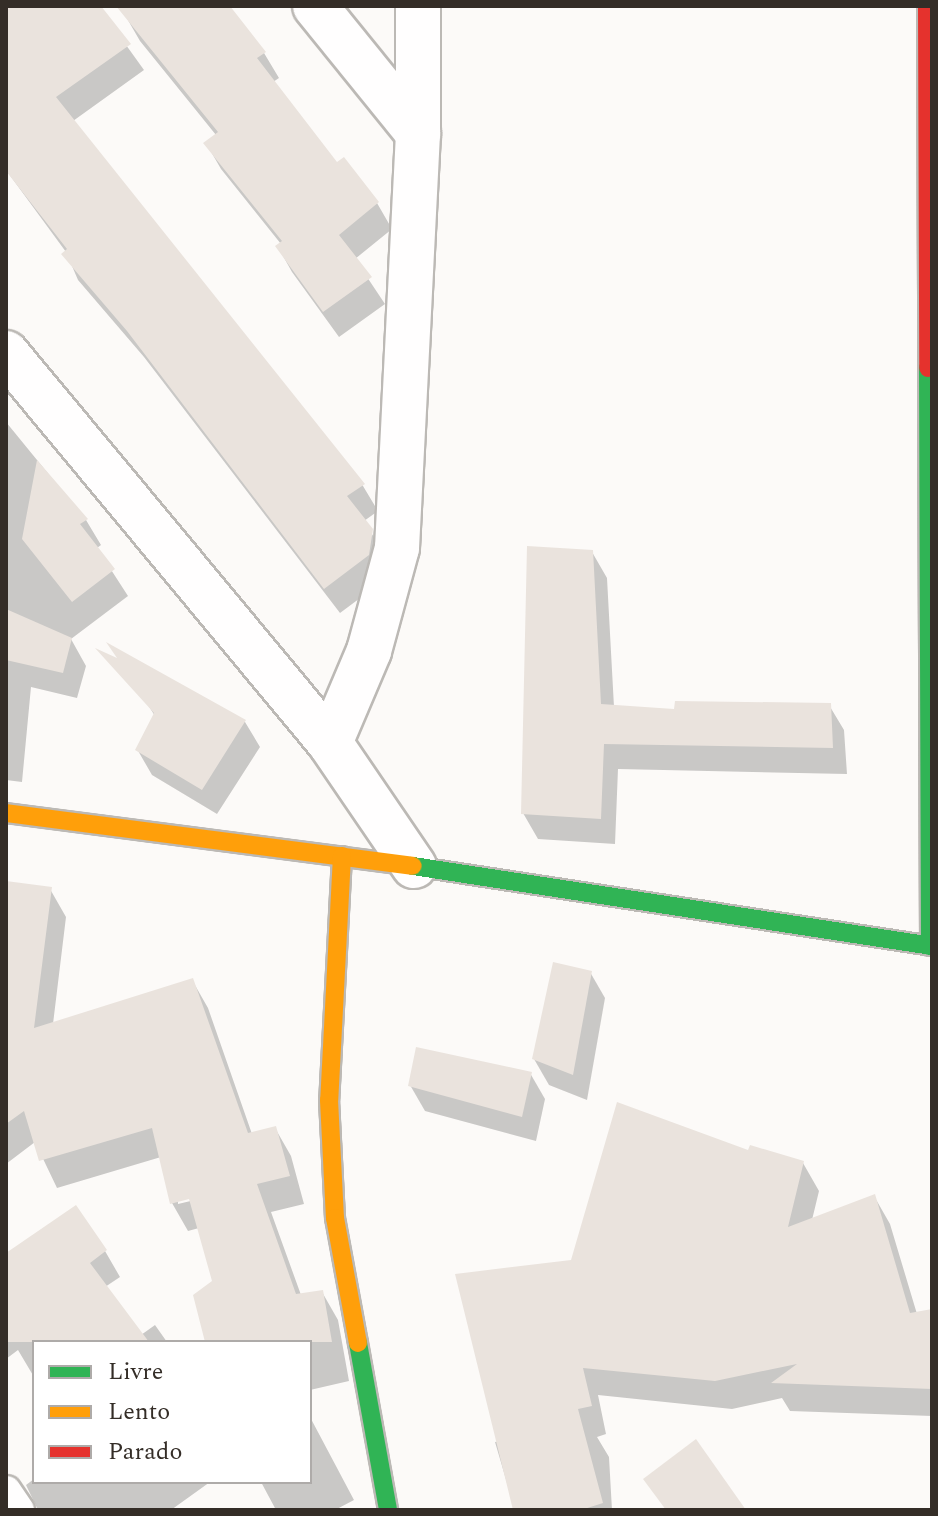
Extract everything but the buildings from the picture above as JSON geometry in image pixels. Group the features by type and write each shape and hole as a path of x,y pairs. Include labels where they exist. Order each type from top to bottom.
{"street":[{"path":"315,6 418,133"},
{"path":"330,743 373,639 397,548 418,133 418,6"},
{"path":"6,813 414,866 931,946 927,6"},
{"path":"6,353 330,743 414,866"},
{"path":"342,856 329,1100 335,1218 388,1510"}],"lane":[{"path":"6,1491 19,1510"}],"traffic: fast":[{"path":"928,368 930,946"},
{"path":"413,866 932,946"},
{"path":"358,1343 388,1510"}],"traffic: slow":[{"path":"6,813 413,866"},
{"path":"342,856 329,1100 335,1218 358,1343"}],"traffic: jam":[{"path":"927,6 928,368"}]}
